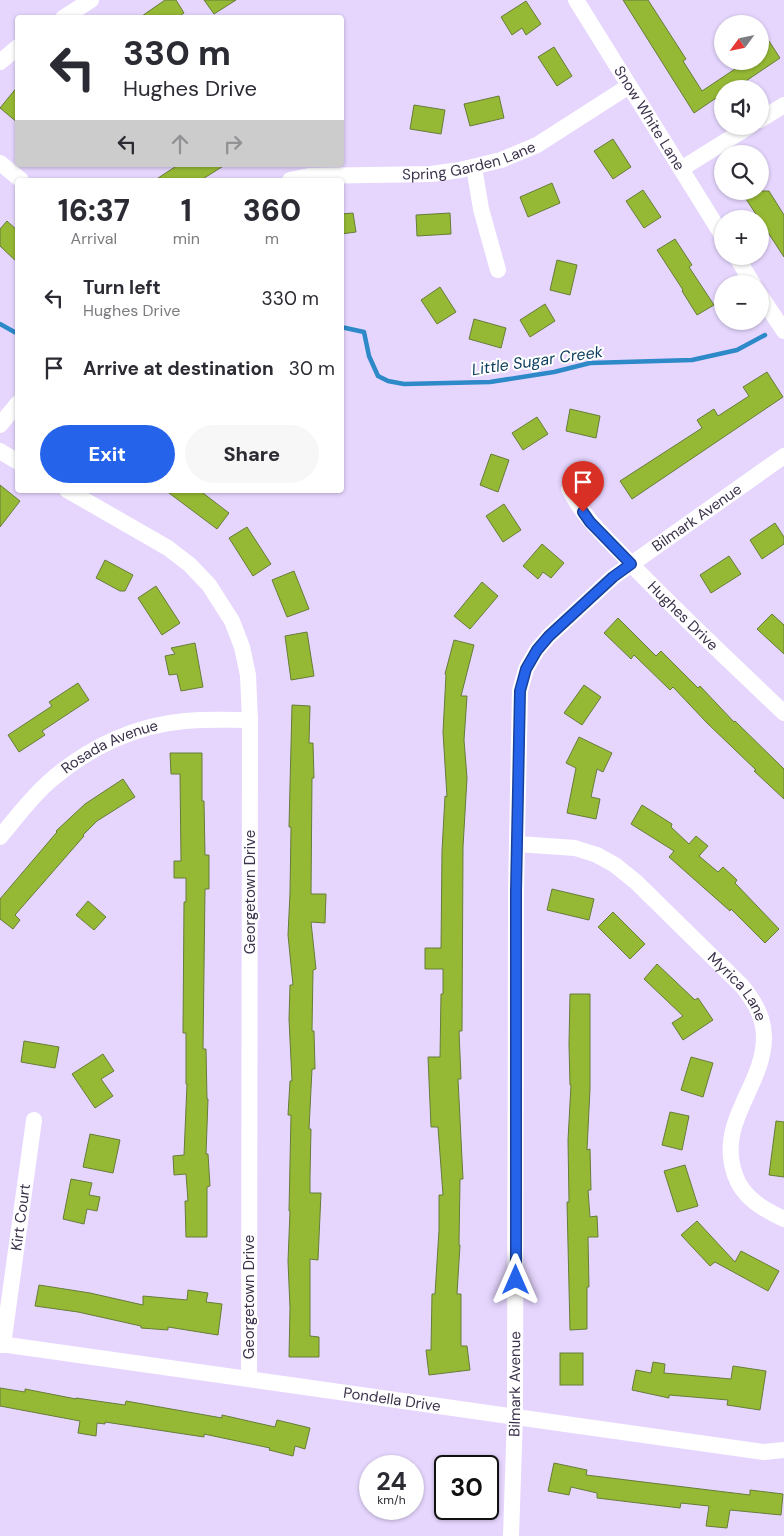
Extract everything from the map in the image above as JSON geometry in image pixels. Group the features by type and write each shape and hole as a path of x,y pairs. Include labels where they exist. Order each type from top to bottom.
{"street":[{"path":"67,15 91,0"},
{"name":"Snow White Lane","path":"576,0 714,222"},
{"path":"0,62 15,50"},
{"name":"Spring Garden Lane","path":"299,178 308,176 431,174 501,160 536,145 630,86"},
{"path":"769,115 784,106"},
{"path":"681,169 736,135"},
{"path":"0,163 18,178"},
{"path":"474,166 481,209 498,270"},
{"path":"769,308 784,331"},
{"path":"0,425 15,406"},
{"path":"0,452 15,460"},
{"name":"Bilmark Avenue","path":"511,1536 515,1416 516,901 520,691 526,669 537,650 549,636 613,577 784,456"},
{"name":"Hughes Drive","path":"569,489 576,503 590,522 654,588 784,714"},
{"name":"Georgetown Drive","path":"72,493 168,548 190,565 209,585 232,621 242,647 248,675 250,720 249,1379"},
{"name":"Rosada Avenue","path":"0,837 50,780 89,752 118,738 156,726 185,721 250,720"},
{"name":"Myrica Lane","path":"518,844 575,848 597,855 615,865 636,882 742,986 754,1001 763,1028 762,1057 731,1132 729,1149 737,1181 747,1196 767,1211 784,1219"},
{"name":"Kirt Court","path":"2,1345 34,1120"},
{"name":"Pondella Drive","path":"2,1345 764,1452 784,1450"}],"building":[{"path":"165,0 176,0 184,13 181,15 143,15"},
{"path":"204,0 236,0 214,14"},
{"path":"623,0 648,0 686,59 683,61 702,91 714,83 714,99 694,113"},
{"path":"526,1 541,24 526,35 522,28 512,35 501,17"},
{"path":"769,41 780,58 769,65"},
{"path":"554,47 572,76 557,86 538,57"},
{"path":"734,70 762,70 747,80 718,80"},
{"path":"15,90 15,120 0,108"},
{"path":"499,96 504,118 470,126 464,104"},
{"path":"414,105 445,110 441,134 410,129"},
{"path":"613,139 631,167 613,179 594,151"},
{"path":"175,167 222,167 204,178 158,178"},
{"path":"552,183 560,203 528,217 520,197"},
{"path":"643,190 661,217 644,228 626,201"},
{"path":"769,191 784,215 784,257 769,234 769,210 753,210 747,200 769,200"},
{"path":"353,213 356,232 344,234 344,214"},
{"path":"450,213 451,234 417,236 416,215"},
{"path":"7,221 15,228 15,260 0,246 0,229"},
{"path":"675,239 692,265 689,267 714,305 697,315 657,250"},
{"path":"557,260 577,265 570,295 550,290"},
{"path":"440,287 456,312 437,324 421,300"},
{"path":"545,304 555,321 530,337 520,320"},
{"path":"474,319 506,328 501,348 469,339"},
{"path":"767,372 783,397 632,499 620,481 702,428 697,420 714,409 718,416 749,396 743,387"},
{"path":"570,409 600,416 596,438 566,431"},
{"path":"537,417 548,434 523,450 512,433"},
{"path":"491,454 509,460 498,492 480,485"},
{"path":"0,485 20,501 0,527"},
{"path":"169,493 203,493 229,513 217,529"},
{"path":"504,504 521,530 503,542 486,516"},
{"path":"775,523 784,537 784,544 762,559 750,540"},
{"path":"247,527 271,564 253,576 229,538"},
{"path":"542,544 564,563 551,578 543,572 538,579 523,566"},
{"path":"729,556 741,574 711,593 700,575"},
{"path":"105,560 133,575 125,591 120,591 96,578"},
{"path":"294,571 309,609 287,617 272,580"},
{"path":"482,582 498,596 470,629 454,616"},
{"path":"156,586 180,623 162,635 138,598"},
{"path":"772,614 784,625 784,654 757,629"},
{"path":"618,618 656,656 661,651 698,688 700,686 734,722 784,769 784,799 754,771 756,770 673,687 670,690 634,655 631,659 604,633"},
{"path":"307,632 314,676 291,680 285,636"},
{"path":"454,640 474,645 461,696 467,696 464,740 467,778 463,847 462,1031 459,1031 461,1079 458,1079 463,1179 460,1179 460,1245 457,1294 461,1294 461,1346 467,1346 470,1370 429,1375 426,1350 431,1350 432,1294 435,1294 439,1195 443,1195 438,1127 431,1127 428,1057 440,1057 443,969 425,969 425,948 441,948 442,851 445,796 447,797 443,732 445,674"},
{"path":"195,643 203,687 181,691 177,674 169,675 165,656 175,654 171,648"},
{"path":"78,683 89,700 42,731 45,735 19,752 8,735 52,706 49,702"},
{"path":"584,685 601,697 582,725 564,713"},
{"path":"292,705 310,706 309,743 313,743 314,778 312,778 311,894 326,894 325,923 311,922 316,969 313,970 312,1031 314,1031 315,1069 312,1069 309,1129 311,1129 310,1193 321,1193 318,1260 310,1259 310,1336 319,1337 319,1357 289,1357 290,1308 288,1261 291,1115 288,1115 290,1081 292,1081 289,1019 290,985 293,985 288,935"},
{"path":"579,737 612,753 603,772 597,769 591,797 600,799 596,819 567,813 576,768 566,763"},
{"path":"170,753 202,753 205,855 209,855 209,889 205,889 203,1049 206,1049 208,1099 206,1154 208,1154 210,1186 207,1187 207,1237 186,1237 185,1201 188,1201 186,1174 174,1175 173,1156 184,1155 187,1084 186,1033 183,1033 184,902 186,902 186,878 174,878 174,861 181,861 180,774 171,774"},
{"path":"123,779 135,797 97,821 83,835 15,915 20,920 13,929 0,919 0,899 56,831 85,804"},
{"path":"642,805 672,824 671,827 689,844 696,836 708,846 699,856 718,872 723,867 737,880 735,883 779,929 765,943 731,909 730,911 669,857 674,851 631,824"},
{"path":"552,889 594,899 589,920 547,910"},
{"path":"88,901 106,917 94,930 76,915"},
{"path":"613,912 645,944 630,959 598,927"},
{"path":"657,964 695,1000 698,998 713,1020 683,1040 672,1023 683,1016 644,979"},
{"path":"570,994 590,994 590,1089 587,1150 590,1149 591,1190 588,1190 590,1217 597,1216 598,1237 588,1237 589,1287 587,1287 587,1329 570,1330 567,1202 569,1202 568,1140 571,1085 569,1044"},
{"path":"24,1041 59,1047 55,1068 21,1062"},
{"path":"103,1054 114,1071 101,1079 113,1096 95,1108 72,1074"},
{"path":"691,1057 713,1063 703,1097 681,1090"},
{"path":"670,1112 689,1116 682,1150 662,1145"},
{"path":"776,1121 784,1122 784,1177 769,1175"},
{"path":"90,1134 120,1140 113,1173 83,1167"},
{"path":"685,1165 698,1206 677,1212 664,1171"},
{"path":"71,1179 92,1183 89,1195 100,1197 97,1211 87,1209 84,1224 63,1219"},
{"path":"697,1221 735,1262 741,1251 779,1271 768,1291 715,1262 710,1266 681,1235"},
{"path":"39,1285 90,1293 143,1305 143,1296 187,1300 188,1290 208,1293 206,1302 222,1304 218,1335 168,1327 168,1330 141,1328 141,1326 78,1312 35,1306"},
{"path":"560,1353 583,1353 583,1385 560,1385"},
{"path":"653,1362 665,1364 664,1373 731,1379 733,1366 766,1371 760,1410 727,1405 728,1400 669,1395 669,1398 632,1390 636,1370 651,1373"},
{"path":"0,1388 25,1392 25,1389 76,1399 125,1405 126,1401 222,1418 222,1415 275,1427 277,1420 310,1428 305,1449 295,1446 293,1456 269,1450 270,1448 204,1434 204,1437 105,1422 105,1424 97,1423 96,1436 78,1433 80,1421 0,1406"},
{"path":"554,1463 587,1470 586,1475 750,1495 750,1490 783,1494 781,1515 730,1510 727,1528 706,1526 709,1506 681,1503 680,1508 597,1498 597,1493 571,1487 569,1495 548,1491"}],"waterway":[{"name":"Little Sugar Creek","path":"0,324 15,332"},
{"name":"Little Sugar Creek","path":"344,328 364,332 369,356 378,376 388,381 404,384 490,382 554,372 590,363 692,360 737,350 765,335"}],"route":[{"path":"516,1280 516,891 520,691 526,669 537,650 549,636 613,577 631,564 590,522 583,512"}]}
